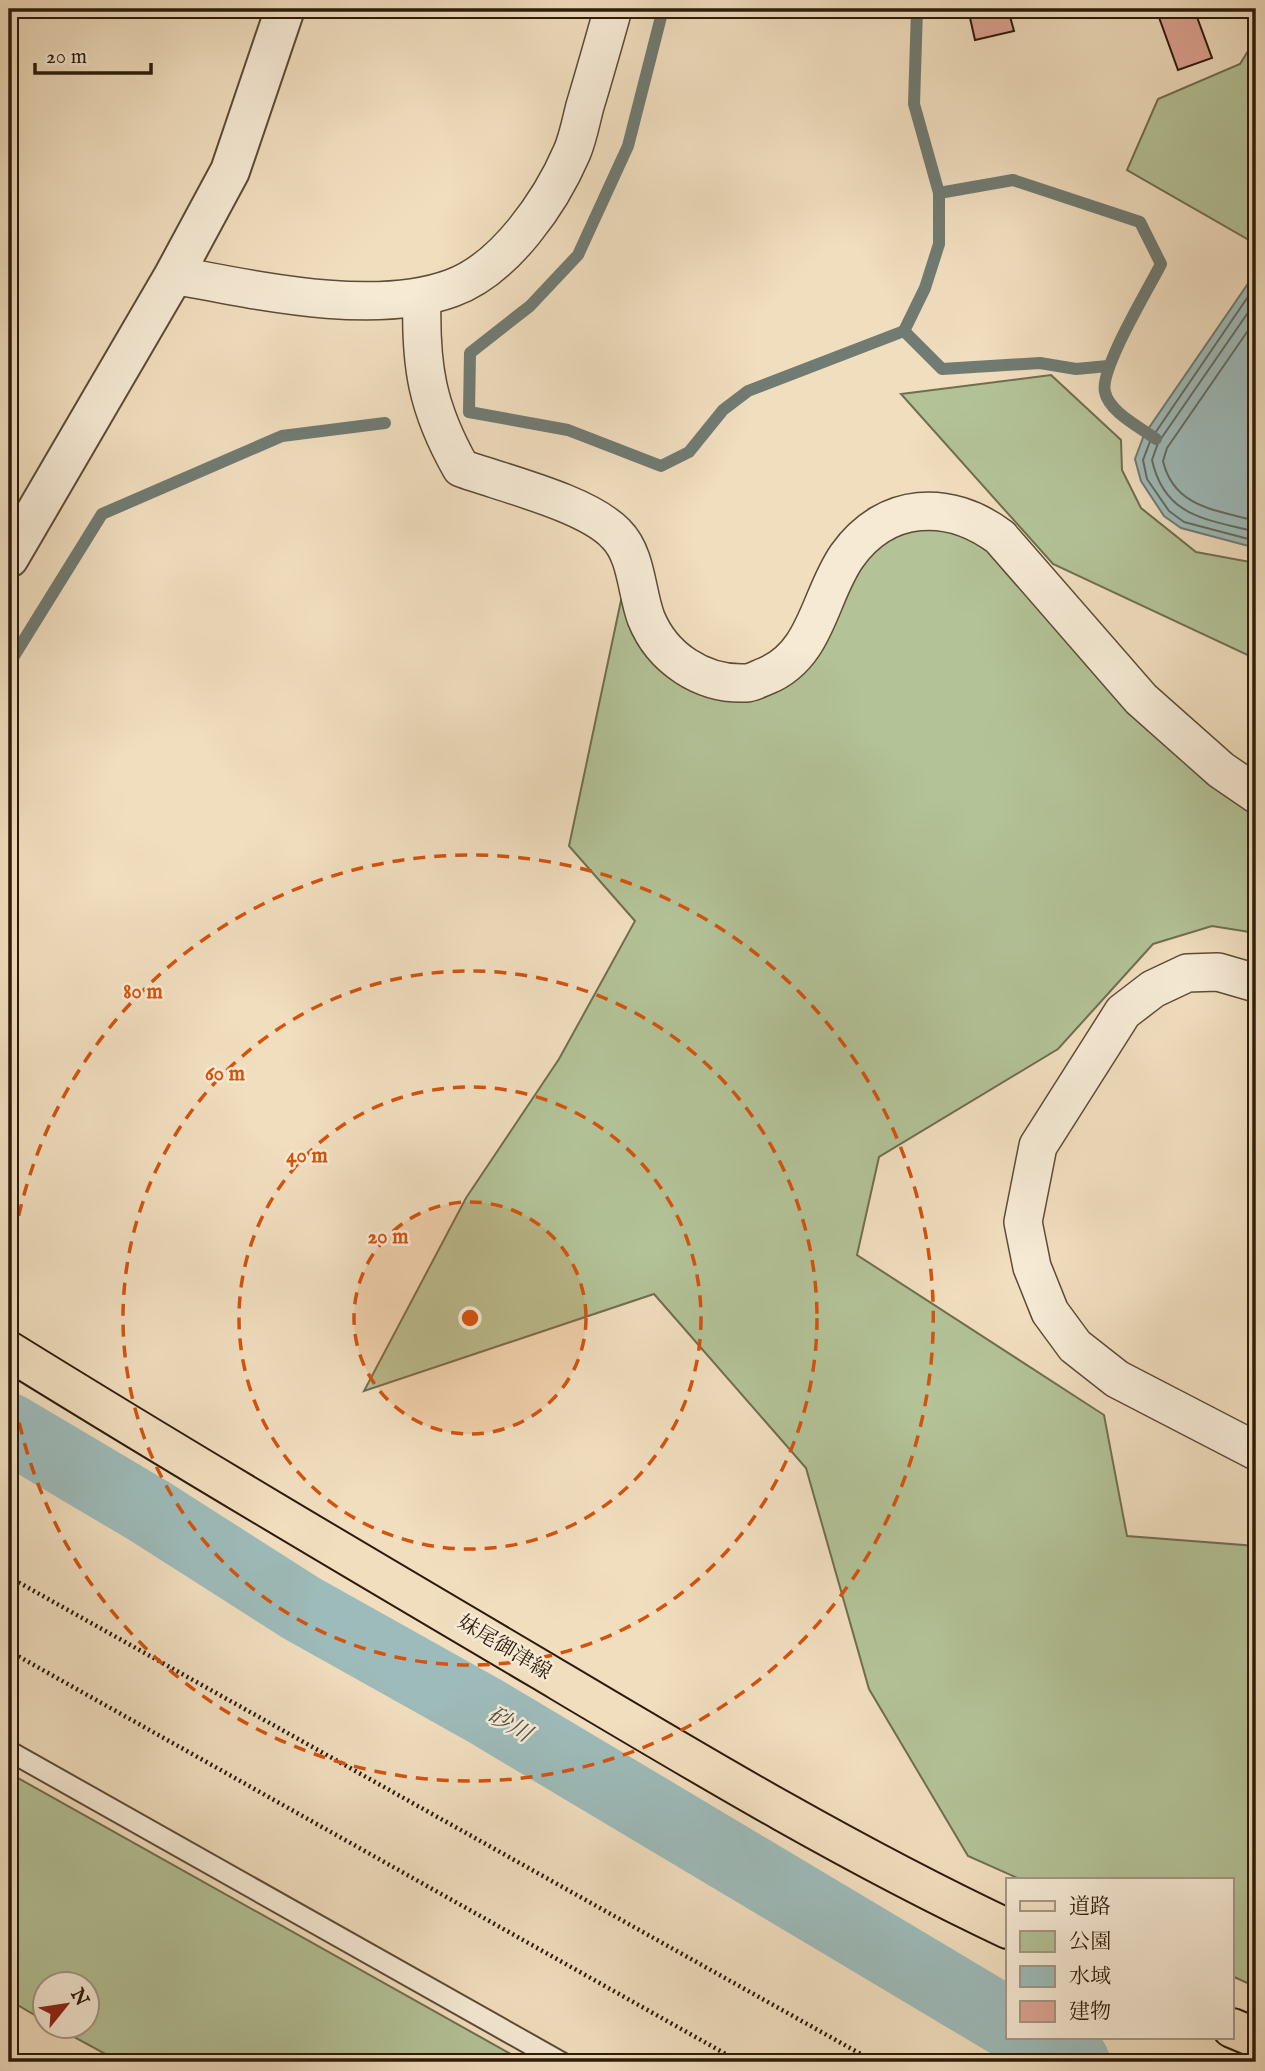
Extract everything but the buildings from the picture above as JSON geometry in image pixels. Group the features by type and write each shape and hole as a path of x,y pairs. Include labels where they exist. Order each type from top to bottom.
{"main road":[{"name":"妹尾御津線","path":"9,1352 200,1469 743,1790 931,1892 1006,1928"},
{"path":"1234,2029 1256,2038"}],"street":[{"path":"9,558 174,275 230,171 285,9"},
{"path":"174,275 259,290 340,300 422,297 464,282 493,264 526,232 572,151 613,9"},
{"path":"422,297 421,352 438,428 461,468 587,513 617,534 630,558 647,619 664,648 686,669 714,679 748,683 776,671 800,649 815,626 846,556 866,535 891,518 918,510 948,512 978,521 999,537 1141,699 1221,770 1256,794"},
{"path":"1256,983 1218,972 1187,973 1153,989 1123,1012 1038,1146 1023,1223 1032,1268 1050,1312 1075,1346 1117,1379 1256,1451"}],"lane":[{"path":"9,1751 561,2062"}],"path":[{"path":"9,1577 875,2062"},
{"path":"9,1651 740,2062"}],"green space":[{"path":"1256,38 1256,244 1127,170 1158,99 1240,64"},
{"path":"1051,375 1121,440 1122,470 1141,508 1196,552 1256,563 1256,659 1053,564 901,394"},
{"path":"904,526 969,530 1256,808 1256,933 1212,926 1153,944 1058,1049 879,1157 857,1255 1104,1415 1127,1536 1256,1546 1256,1987 1234,1977 1234,1878 1018,1878 968,1856 869,1689 806,1468 654,1294 364,1391 466,1198 559,1059 635,921 569,846 623,591 653,648 773,688 855,563"},
{"path":"9,1773 525,2062 120,2062 78,2039 102,2039 102,1969 32,1969 32,2013 9,2000"}],"water":[{"path":"1256,272 1256,548 1181,528 1164,516 1141,481 1135,459 1144,435"}],"waterway":[{"path":"663,9 628,146 578,255 530,306 470,353 469,412 568,430 661,466 689,452 723,410 748,391 904,331 942,369 1040,363 1076,369 1108,366"},
{"path":"904,331 925,288 939,244 939,193 914,104 917,9"},
{"path":"939,193 1013,180 1140,222 1161,264 1117,348 1105,381 1105,392 1112,406 1156,439"},
{"path":"9,664 102,514 282,436 385,423"},
{"name":"砂川","path":"9,1428 149,1511 301,1608 485,1711 1006,2022"},
{"name":"砂川","path":"1035,2039 1075,2062"}]}
